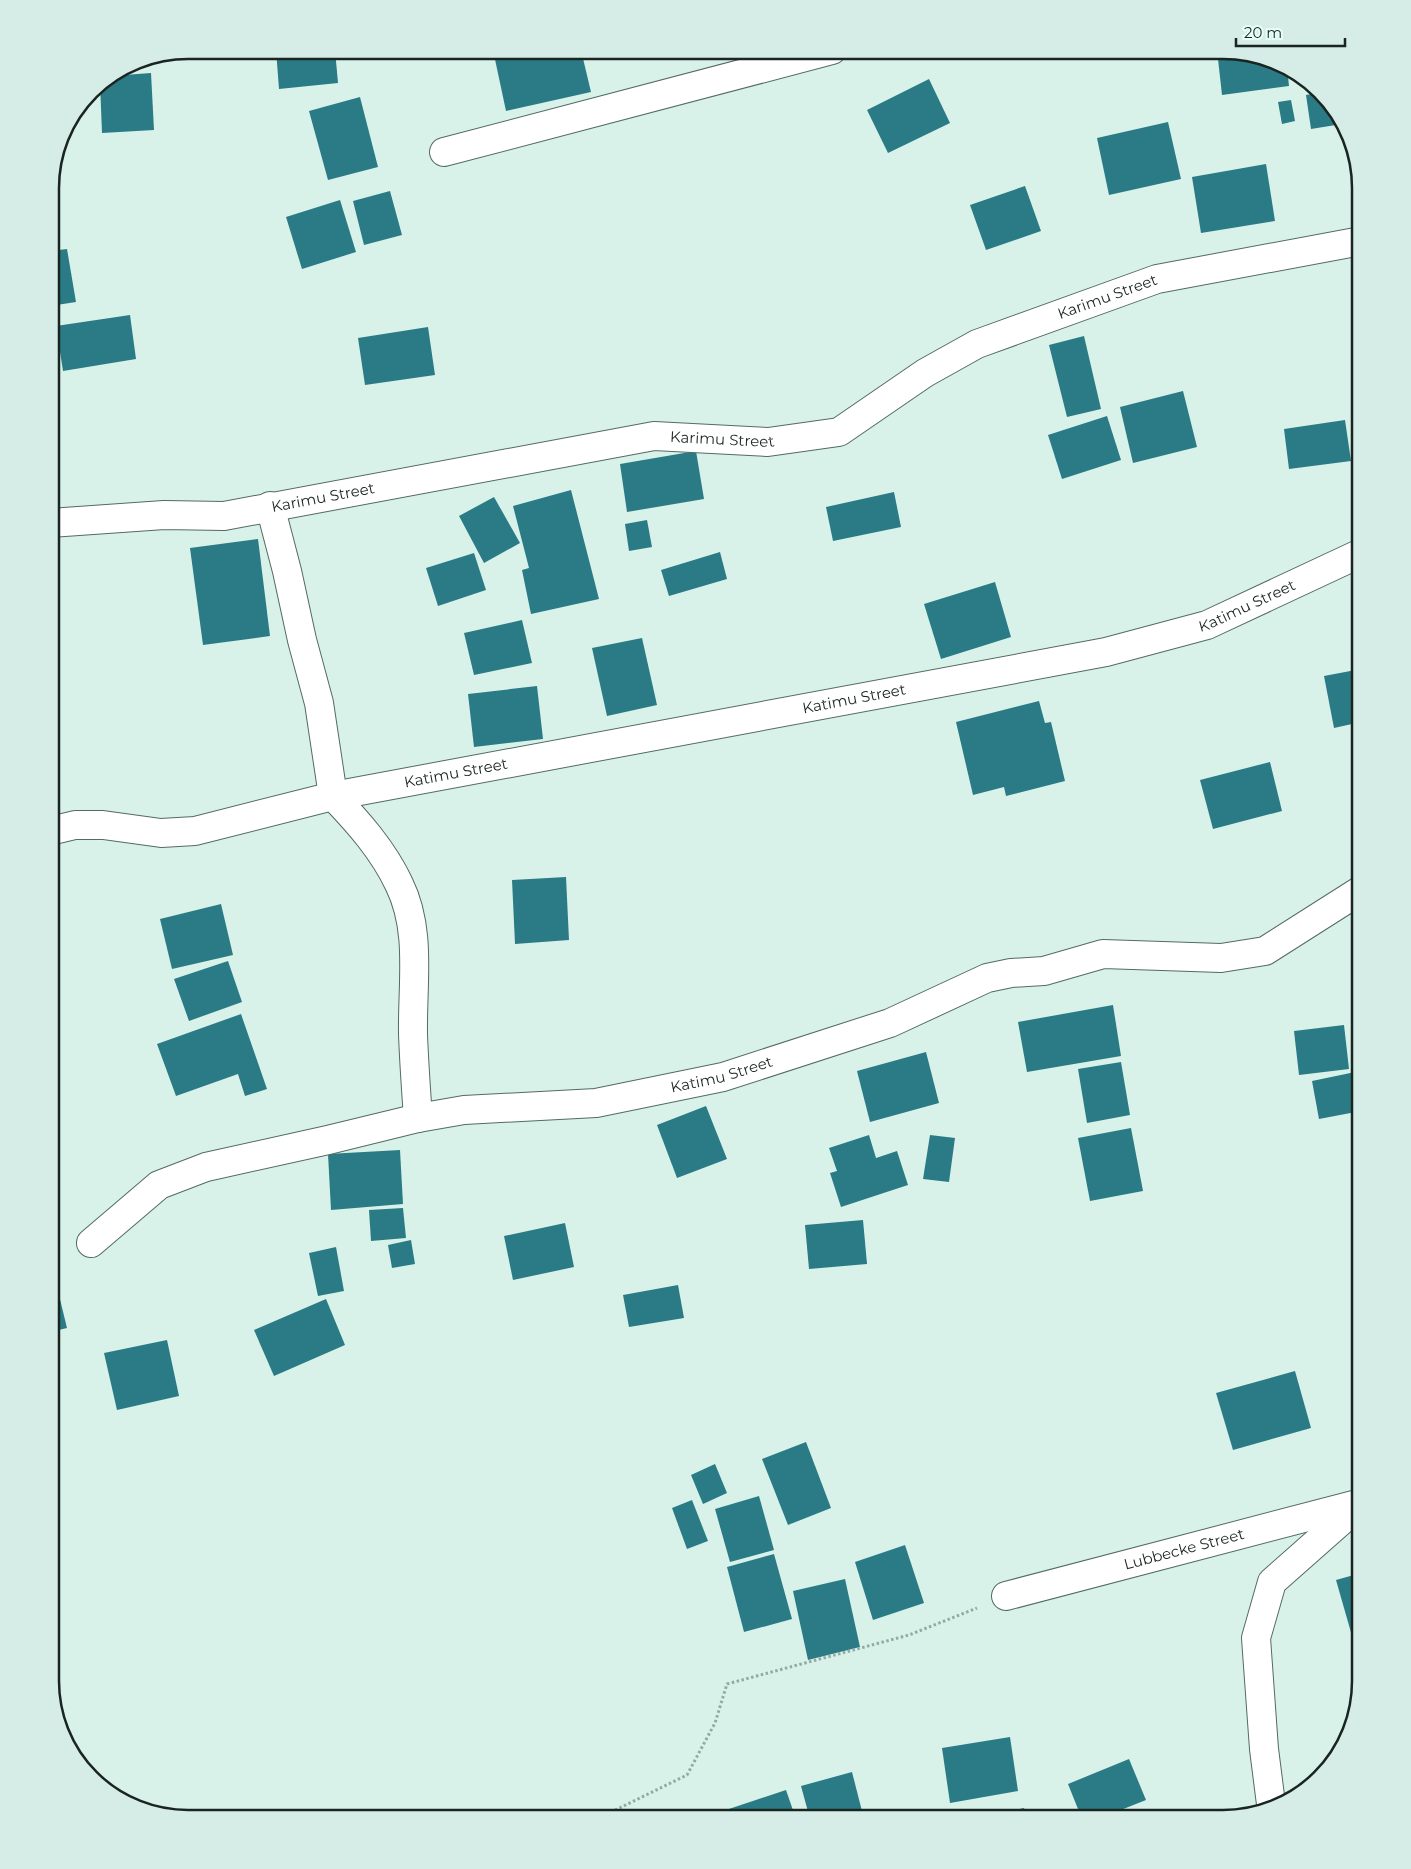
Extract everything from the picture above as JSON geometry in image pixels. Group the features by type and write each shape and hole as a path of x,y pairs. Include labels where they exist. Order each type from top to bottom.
{"street":[{"path":"444,152 798,59"},
{"name":"Karimu Street","path":"59,522 164,516 224,516 654,436 768,442 839,432 925,373 977,344 1157,279 1352,244"},
{"path":"270,506 319,703 333,796 356,820 378,848 399,884 410,916 414,955 413,1034 418,1118"},
{"name":"Katimu Street","path":"59,829 75,825 103,825 160,833 195,831 333,796 1106,652 1208,625 1352,557"},
{"name":"Katimu Street","path":"91,1243 159,1185 206,1167 418,1118 464,1110 596,1102 723,1077 890,1024 987,978 1011,973 1044,971 1103,954 1221,958 1265,951 1352,896"},
{"name":"Lubbecke Street","path":"1006,1596 1352,1506"},
{"path":"1271,1801 1264,1749 1256,1638 1272,1582 1352,1512"}],"path":[{"path":"616,1810 687,1776 715,1723 726,1684 909,1635 1006,1596"}],"building":[{"path":"277,59 336,59 338,83 279,89"},
{"path":"495,59 583,59 591,92 506,111"},
{"path":"1218,59 1248,61 1288,76 1289,86 1222,95"},
{"path":"151,73 154,130 102,133 100,94 109,85 126,75"},
{"path":"929,79 950,123 888,153 867,110"},
{"path":"1311,94 1320,103 1336,125 1311,129 1306,95"},
{"path":"360,97 378,167 328,180 309,111"},
{"path":"1291,100 1295,121 1282,124 1278,102"},
{"path":"1168,122 1181,179 1109,195 1097,138"},
{"path":"1266,164 1275,221 1201,233 1192,177"},
{"path":"1025,186 1041,231 986,250 970,205"},
{"path":"390,191 402,235 364,245 353,201"},
{"path":"340,200 356,252 302,269 286,217"},
{"path":"67,249 76,302 59,305 59,250"},
{"path":"130,315 136,359 63,371 59,345 59,326"},
{"path":"428,327 435,375 365,385 358,338"},
{"path":"1084,336 1101,409 1067,417 1049,345"},
{"path":"1183,391 1197,447 1133,463 1120,407"},
{"path":"1107,416 1121,460 1062,479 1048,435"},
{"path":"1345,420 1351,461 1289,469 1284,429"},
{"path":"696,451 704,499 627,512 620,464"},
{"path":"571,490 599,599 531,614 522,570 529,568 513,506"},
{"path":"894,492 901,527 833,541 826,507"},
{"path":"494,497 520,543 484,563 459,516"},
{"path":"647,520 652,547 629,551 625,524"},
{"path":"258,539 270,636 203,645 190,548"},
{"path":"720,552 727,579 669,596 661,570"},
{"path":"474,553 486,590 438,606 426,568"},
{"path":"995,582 1011,637 941,659 924,604"},
{"path":"522,620 532,663 474,675 464,633"},
{"path":"642,638 657,705 607,716 592,648"},
{"path":"1352,671 1352,724 1334,728 1324,676"},
{"path":"537,686 543,739 474,747 468,694"},
{"path":"1039,701 1045,723 1051,722 1065,781 1006,796 1004,787 973,795 956,722"},
{"path":"1270,762 1282,811 1213,829 1200,780"},
{"path":"566,877 569,940 515,944 512,880"},
{"path":"221,904 233,955 172,969 160,919"},
{"path":"228,961 242,1002 189,1021 174,979"},
{"path":"1113,1005 1121,1056 1027,1072 1018,1022"},
{"path":"241,1014 267,1089 245,1096 238,1074 176,1096 157,1044"},
{"path":"1344,1025 1349,1069 1299,1075 1294,1031"},
{"path":"926,1052 939,1103 870,1122 857,1071"},
{"path":"1121,1062 1130,1115 1087,1123 1078,1069"},
{"path":"1352,1073 1352,1113 1319,1119 1312,1081"},
{"path":"706,1106 727,1159 677,1178 657,1125"},
{"path":"1131,1128 1143,1191 1090,1201 1078,1138"},
{"path":"869,1135 876,1158 897,1151 908,1185 841,1207 830,1173 837,1171 829,1148"},
{"path":"930,1135 955,1138 949,1182 923,1179"},
{"path":"400,1150 403,1204 331,1210 328,1154"},
{"path":"403,1208 406,1238 371,1241 369,1210"},
{"path":"863,1220 867,1264 809,1269 805,1225"},
{"path":"565,1223 574,1267 513,1280 504,1236"},
{"path":"411,1240 415,1264 392,1268 388,1245"},
{"path":"336,1247 344,1291 318,1296 309,1253"},
{"path":"678,1285 684,1318 629,1327 623,1295"},
{"path":"59,1295 67,1328 59,1330"},
{"path":"326,1299 345,1345 274,1376 254,1330"},
{"path":"167,1340 179,1396 117,1410 104,1353"},
{"path":"1295,1371 1311,1428 1233,1450 1216,1393"},
{"path":"806,1442 831,1508 788,1525 762,1459"},
{"path":"715,1464 727,1493 703,1504 691,1475"},
{"path":"759,1496 774,1550 730,1562 715,1509"},
{"path":"692,1500 708,1541 687,1549 672,1508"},
{"path":"905,1545 924,1603 873,1620 855,1562"},
{"path":"774,1554 792,1619 744,1632 727,1567"},
{"path":"1352,1576 1352,1636 1336,1580"},
{"path":"845,1579 860,1647 808,1660 793,1591"},
{"path":"1010,1737 1018,1791 950,1803 942,1748"},
{"path":"1129,1759 1146,1800 1121,1810 1078,1810 1068,1784"},
{"path":"852,1772 862,1810 808,1810 801,1786"},
{"path":"786,1790 793,1810 726,1810"}]}
